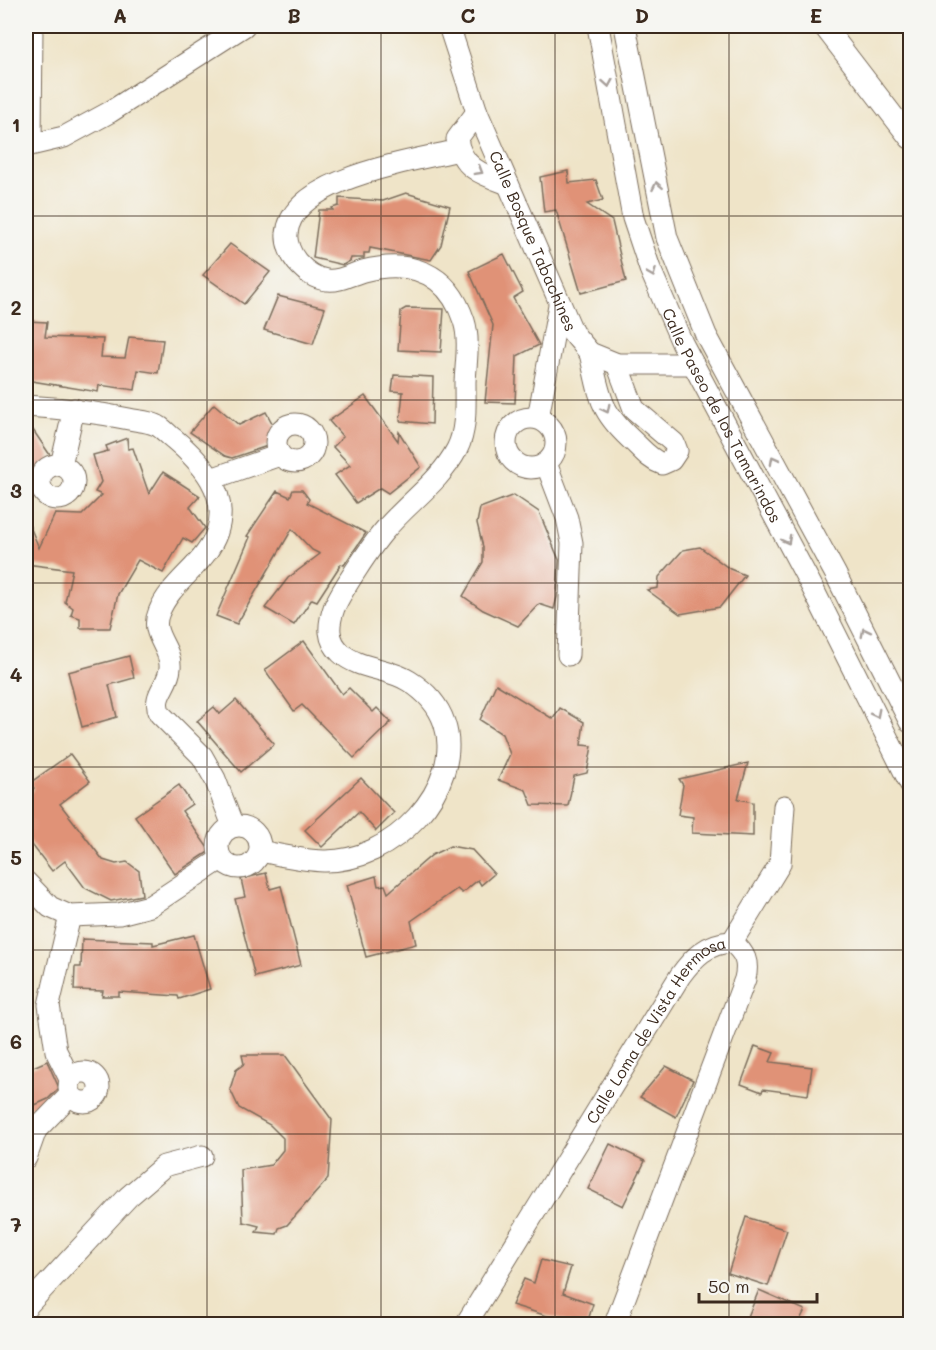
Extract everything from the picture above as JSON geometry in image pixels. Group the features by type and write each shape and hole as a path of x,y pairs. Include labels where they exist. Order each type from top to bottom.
{"street":[{"path":"32,26 28,145 64,137 110,112 244,26"},
{"name":"Calle Bosque Tabachines","path":"449,26 477,112 573,333 590,353 617,364 693,364"},
{"name":"Calle Paseo de los Tamarindos","path":"598,26 633,218 650,269 693,364 811,585 910,783"},
{"name":"Calle Paseo de los Tamarindos","path":"625,26 667,238 706,335 835,573 910,722"},
{"path":"824,26 910,138"},
{"path":"477,112 458,139 463,160 479,173 508,184"},
{"path":"260,851 325,863 359,857 391,841 423,812 442,783 448,749 443,721 430,697 407,679 344,656 332,644 329,628 335,606 384,531 433,482 459,447 464,413 467,330 457,300 436,279 415,268 396,264 329,281 307,273 291,256 286,235 294,211 314,193 345,179 459,150"},
{"path":"538,418 559,304"},
{"path":"590,353 603,407 616,426 653,460 662,464 671,460 677,451 674,443 634,409 617,364"},
{"path":"26,406 74,409 157,425 187,450 211,478 220,503 218,530 207,554 170,595 158,612 156,628 159,639 168,652 170,668 156,705 160,714 202,756 215,778 234,826"},
{"path":"61,465 74,409"},
{"path":"538,418 551,427 556,442 551,457 546,463 539,466 523,466 516,463 507,451 506,443 510,428 523,419 538,418"},
{"path":"211,478 280,455"},
{"path":"546,463 567,518 572,543 567,655"},
{"path":"811,585 835,573"},
{"path":"732,942 780,864 784,806"},
{"path":"234,826 248,828 253,832 258,837 260,851 254,862 243,869 230,867 221,859 217,846 222,834 234,826"},
{"path":"26,882 50,907 70,916 119,914 150,906 221,859"},
{"path":"26,1158 36,1130 70,1087 56,1051 49,1005 70,916"},
{"name":"Calle Loma de Vista Hermosa","path":"466,1324 680,976 704,950 718,943 732,942 746,957 748,967 745,979 615,1324"},
{"path":"26,1307 128,1197 164,1166 202,1156"}],"building":[{"path":"568,171 569,183 596,180 603,200 587,204 612,221 626,281 581,293 556,210 544,212 540,177"},
{"path":"406,193 450,206 441,245 431,260 370,248 369,253 364,253 364,258 351,258 343,265 313,258 319,210 333,210 332,208 339,206 339,198 383,201"},
{"path":"230,244 270,272 244,304 203,275"},
{"path":"504,254 523,292 513,298 539,345 517,356 515,403 485,402 493,325 469,271"},
{"path":"278,296 325,308 313,344 264,330"},
{"path":"406,308 444,309 441,352 398,350 401,311"},
{"path":"26,321 47,322 45,337 103,339 101,357 125,358 129,337 163,340 158,373 138,370 135,390 99,385 98,392 26,380"},
{"path":"394,375 433,377 432,424 400,421 403,392 392,391"},
{"path":"365,396 398,441 399,432 421,467 388,493 380,488 356,503 335,475 350,465 333,447 343,437 329,421"},
{"path":"214,404 239,425 266,412 282,441 232,458 225,456 190,432"},
{"path":"33,430 50,455 49,461 26,480 26,436"},
{"path":"127,438 128,449 133,448 149,494 163,472 200,496 190,507 205,528 192,543 183,538 163,573 138,560 118,594 110,628 80,628 80,618 71,615 73,608 65,602 72,570 26,564 26,517 39,548 55,514 82,515 102,495 95,492 101,482 93,455 108,451 106,446"},
{"path":"293,490 302,490 309,499 307,503 366,533 344,565 341,564 317,601 312,599 294,625 265,608 288,578 320,554 312,550 292,529 237,624 216,616 250,537 247,536 277,491 290,497"},
{"path":"514,495 539,512 559,560 554,609 539,604 518,626 483,610 463,596 483,562 483,547 477,523 480,508"},
{"path":"700,547 730,569 745,575 720,607 680,614 647,590 658,588 659,577 683,550"},
{"path":"304,641 342,694 349,688 373,712 377,708 391,722 354,758 302,705 294,711 265,670"},
{"path":"129,656 134,678 109,685 117,717 82,727 68,672"},
{"path":"496,684 553,719 560,708 584,722 581,745 592,746 587,773 574,776 568,806 532,805 526,790 498,780 510,754 502,734 480,720"},
{"path":"236,700 274,744 241,772 197,721 214,707 220,714"},
{"path":"70,754 90,781 60,804 103,860 116,864 127,862 139,871 142,895 111,901 85,888 65,861 52,871 26,837 26,817 28,815 26,802 34,788 30,783"},
{"path":"748,763 738,799 753,802 753,836 692,833 693,817 678,815 683,785 679,779"},
{"path":"361,778 394,813 376,831 359,812 322,847 305,830"},
{"path":"179,785 192,804 182,811 210,851 175,874 135,816"},
{"path":"450,846 472,850 494,874 481,885 478,880 462,893 457,889 411,921 416,944 366,957 347,885 376,876 378,886 385,885 388,893 432,855"},
{"path":"266,873 270,889 281,886 301,965 255,977 235,899 245,897 241,879"},
{"path":"194,935 210,989 179,999 178,996 119,992 119,996 102,996 103,991 74,990 75,967 81,967 82,939 153,942 153,945"},
{"path":"755,1046 774,1053 770,1062 812,1067 808,1095 763,1089 762,1092 741,1084"},
{"path":"242,1055 285,1055 332,1120 328,1179 287,1225 279,1228 277,1234 256,1232 259,1226 243,1222 241,1170 271,1165 283,1150 283,1138 270,1125 239,1108 230,1089 236,1070 244,1064"},
{"path":"47,1061 59,1088 48,1099 26,1109 26,1070"},
{"path":"666,1066 693,1080 676,1117 640,1097"},
{"path":"610,1144 645,1161 623,1206 588,1189"},
{"path":"746,1217 787,1230 768,1286 728,1273"},
{"path":"541,1260 571,1267 563,1293 593,1304 587,1324 573,1324 512,1305 524,1279 534,1283"},
{"path":"759,1290 805,1310 798,1324 745,1324"}]}
